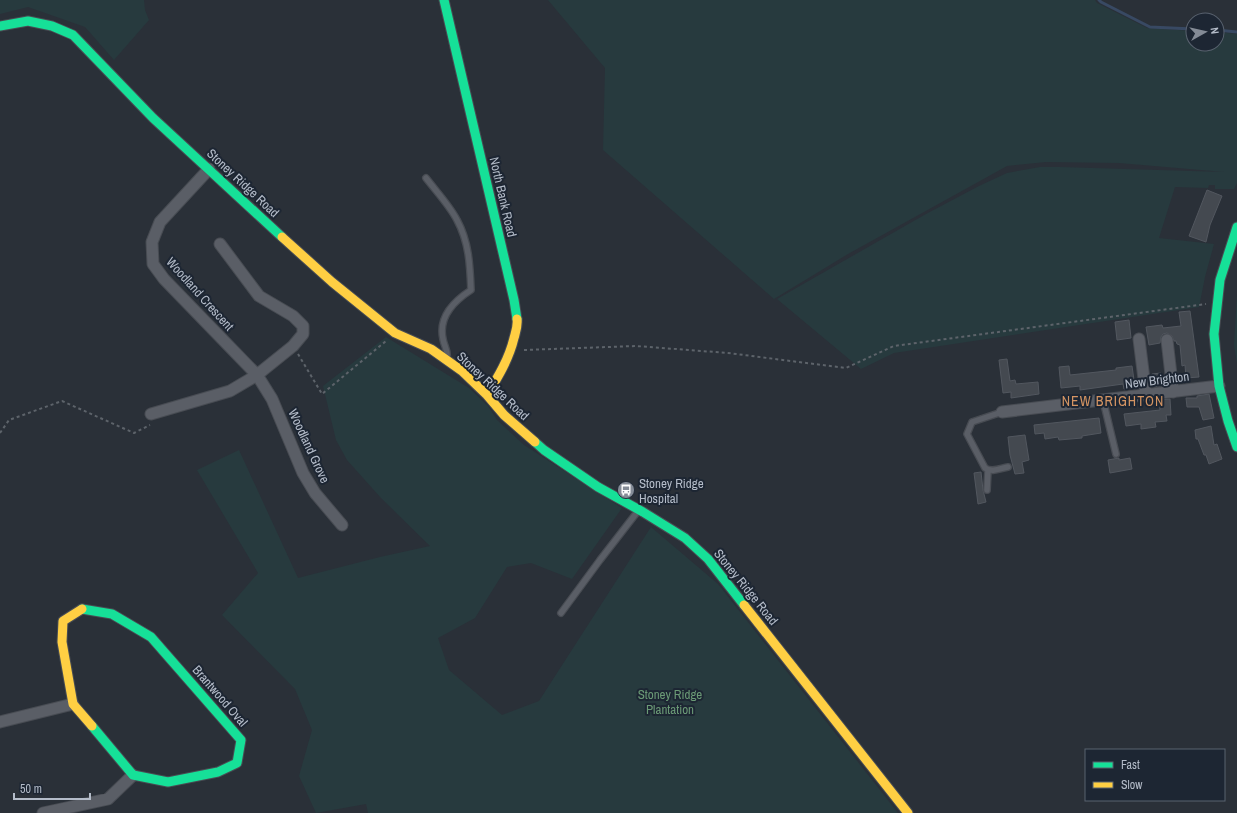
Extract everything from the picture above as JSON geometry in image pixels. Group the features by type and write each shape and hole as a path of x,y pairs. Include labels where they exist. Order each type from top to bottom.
{"street":[{"name":"North Bank Road","path":"444,0 514,300 518,324 511,351 500,374 487,395"},
{"name":"Stoney Ridge Road","path":"0,26 28,21 52,26 73,35 153,118 332,282 396,333 431,349 462,371 487,395 504,415 544,450 598,487 685,538 708,559 908,813"},
{"name":"Woodland Crescent","path":"209,169 160,222 152,242 153,264 164,279 256,375"},
{"path":"1237,227 1220,280 1214,334 1219,386 1228,421 1237,447"},
{"path":"151,414 230,391 256,375 293,346 303,334 303,326 293,316 259,296 220,244"},
{"path":"1139,339 1146,395"},
{"path":"1167,340 1173,392"},
{"name":"Woodland Grove","path":"256,375 272,399 303,473 315,493 342,525"},
{"name":"New Brighton","path":"1002,412 1219,386"},
{"name":"Brantwood Oval","path":"73,704 62,642 64,621 82,609 112,614 150,637 241,740 237,763 218,772 168,782 133,775"},
{"path":"0,722 73,704 133,775 108,799 43,813"}],"lane":[{"path":"426,178 456,219 464,237 468,252 471,290 460,297 450,307 441,331 447,352 446,360"},
{"path":"1103,400 1116,454"},
{"path":"1002,412 972,422 967,434 985,468 991,471 1008,467"},
{"path":"987,490 988,470"},
{"path":"561,613 639,510"}],"path":[{"path":"511,351 636,346 728,353 846,368 894,346 1217,302"},
{"path":"293,346 322,394 396,333"},
{"path":"0,432 10,420 62,401 134,433 150,425 151,414"}],"green space":[{"path":"0,0 144,0 145,10 149,20 114,60 85,27 28,7 0,14"},
{"path":"548,0 1095,0 1097,3 1147,28 1185,30 1185,52 1225,52 1225,33 1237,34 1237,183 1234,189 1215,189 1215,185 1209,185 1208,188 1175,187 1159,238 1214,244 1199,307 894,353 861,369 777,299 926,214 1007,173 1040,167 1224,172 1119,163 1046,162 1007,166 848,254 774,299 603,150 605,68"},
{"path":"1237,294 1237,364 1234,345"},
{"name":"Stoney Ridge Plantation","path":"386,337 469,388 488,406 497,420 524,445 622,508 572,579 531,563 507,567 475,618 438,638 449,670 502,715 539,701 651,527 718,584 898,813 368,813 366,804 316,813 299,776 312,730 295,689 222,615 258,573 197,470 239,450 298,578 430,546 381,498 347,460 336,440 323,386"}],"building":[{"path":"1207,190 1222,196 1210,225 1206,242 1189,236"},
{"path":"1190,311 1199,377 1186,378 1185,365 1182,366 1180,345 1177,344 1172,336 1167,333 1163,334 1160,343 1149,345 1146,327 1162,325 1163,328 1181,326 1179,312"},
{"path":"1129,320 1131,338 1117,340 1115,322"},
{"path":"1007,359 1010,381 1015,380 1016,384 1038,382 1039,394 1011,398 1011,392 1003,393 999,360"},
{"path":"1069,366 1070,375 1116,370 1116,368 1132,366 1135,387 1124,389 1123,384 1080,390 1080,386 1061,388 1059,367"},
{"path":"1161,373 1161,377 1164,376 1165,385 1154,387 1152,374"},
{"path":"1209,394 1214,418 1203,420 1199,407 1187,407 1186,398 1197,398 1197,396"},
{"path":"1170,399 1171,415 1166,415 1167,421 1155,422 1156,427 1141,429 1141,424 1126,426 1124,414 1160,410 1159,400"},
{"path":"1099,418 1101,433 1082,436 1082,438 1059,440 1058,437 1045,439 1044,433 1035,434 1034,425"},
{"path":"1211,426 1214,445 1217,444 1222,459 1209,464 1198,439 1196,439 1195,430"},
{"path":"1025,435 1029,460 1022,462 1024,473 1015,474 1010,455 1008,437"},
{"path":"1119,458 1119,460 1130,458 1132,469 1110,473 1108,460"},
{"path":"981,472 986,502 978,504 974,473"}],"waterway":[{"path":"1099,0 1150,27 1185,29"},
{"path":"1225,31 1237,32"}],"traffic: fast":[{"path":"444,0 514,300 517,319"},
{"path":"0,26 28,21 52,26 73,35 153,118 282,237"},
{"path":"1237,227 1220,280 1214,334 1219,386 1228,421 1237,447"},
{"path":"535,442 544,450 598,487 685,538 708,559 744,605"},
{"path":"82,609 112,614 151,637 241,740 237,763 218,772 168,782 133,775 92,726"}],"traffic: slow":[{"path":"282,237 332,282 395,333 431,349 462,371 487,395 504,415 535,442"},
{"path":"487,395 499,375 512,346 517,328 517,319"},
{"path":"744,605 908,813"},
{"path":"82,609 63,621 62,642 73,704 92,726"}],"place":[{"name":"Stoney Ridge Hospital","path":"626,490"}],"district":[{"name":"NEW BRIGHTON","path":"1113,401"}]}
